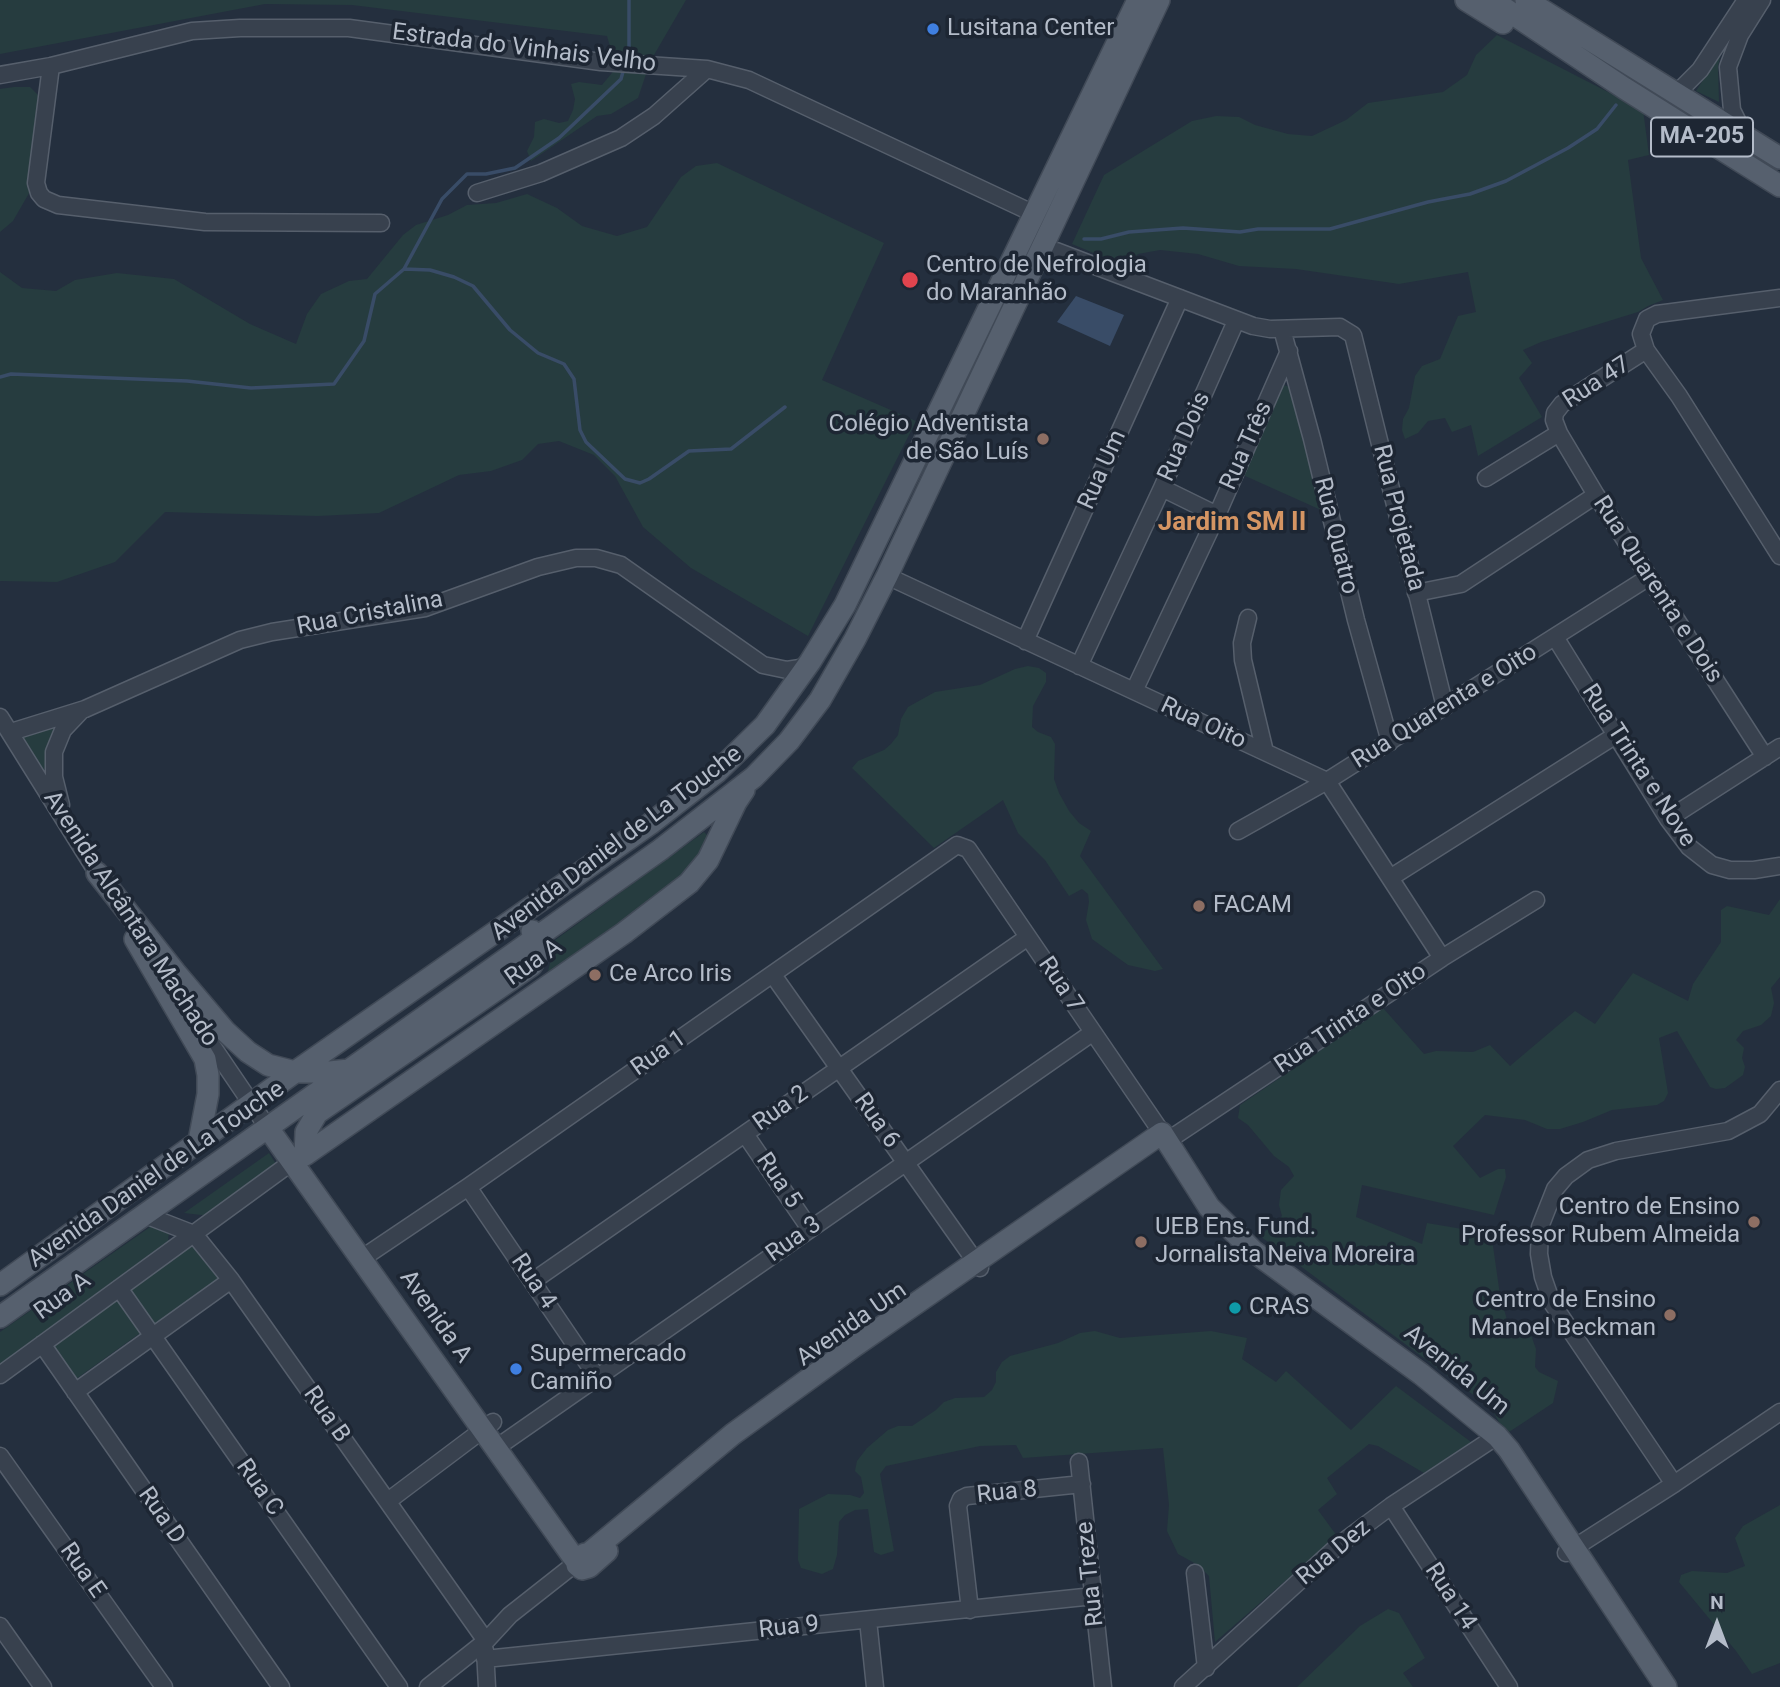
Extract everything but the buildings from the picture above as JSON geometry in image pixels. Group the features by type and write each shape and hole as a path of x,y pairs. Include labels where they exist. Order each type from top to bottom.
{"main road":[{"path":"975,334 1041,169 1123,0"},
{"name":"Avenida Daniel de La Touche","path":"0,1317 660,850 754,777 789,741 820,701 855,639 964,418 1138,0"},
{"name":"Avenida Daniel de La Touche","path":"0,1285 250,1103 611,853 717,772 765,725 810,663 845,605 975,334 1053,200 1158,0"},
{"path":"964,418 1056,251 1172,0"},
{"path":"1466,0 1508,26 1624,88"},
{"name":"MA-205","path":"1492,0 1624,88 1780,186"},
{"name":"MA-205","path":"1526,0 1780,158"},
{"path":"1552,0 1676,93"},
{"name":"Rua A","path":"299,1159 624,933 690,883 708,860 736,802 754,777"},
{"path":"97,873 175,972 233,1040 247,1052 268,1065 295,1072 352,1069"},
{"path":"97,873 205,1059 208,1094 199,1141"},
{"path":"299,1159 307,1127 323,1108 533,965 539,954 538,938 527,927 508,922"},
{"path":"268,1128 323,1108"},
{"name":"Avenida A","path":"268,1128 299,1159 584,1561"},
{"name":"Avenida Um","path":"584,1561 739,1439 977,1264 1160,1140 1209,1207 1253,1251 1421,1374 1494,1438 1666,1687"},
{"name":"Avenida Um","path":"1570,1550 1653,1687"}],"street":[{"path":"1676,93 1700,70 1746,0"},
{"path":"1745,136 1732,110 1728,67 1740,35 1762,0"},
{"name":"Estrada do Vinhais Velho","path":"0,75 51,66 192,31 279,28 365,29 601,62 707,69 749,79 1024,209"},
{"path":"51,66 36,183 44,199 58,205 205,222 381,223"},
{"path":"477,193 541,173 621,138 654,116 707,69"},
{"path":"1056,251 1236,321 1282,329"},
{"name":"Rua Um","path":"1025,641 1180,298"},
{"name":"Rua 47","path":"1486,478 1556,426 1555,413 1562,404 1644,344 1645,321 1653,315 1780,298"},
{"name":"Rua Dois","path":"1079,666 1236,321"},
{"name":"Rua Projetada","path":"1282,329 1340,327 1349,330 1353,335 1445,707"},
{"name":"Rua Quatro","path":"1282,329 1390,742"},
{"path":"1644,344 1780,556"},
{"name":"Rua Três","path":"1134,691 1217,515 1289,351"},
{"name":"Rua Quarenta e Dois","path":"1556,426 1596,495 1765,757"},
{"path":"1162,488 1217,515"},
{"path":"1416,593 1461,584 1596,495"},
{"name":"Rua Cristalina","path":"11,732 85,709 248,638 413,611 538,567 576,558 596,558 621,565 763,665 780,670 793,670 810,663"},
{"name":"Rua Oito","path":"887,576 1327,782"},
{"name":"Rua Quarenta e Oito","path":"1238,831 1327,782 1649,577"},
{"path":"1248,618 1242,643 1242,660 1265,752"},
{"name":"Rua Trinta e Nove","path":"1555,638 1668,819 1689,847 1712,865 1741,871 1780,866"},
{"path":"69,827 54,777 54,752 63,730 85,709"},
{"path":"0,717 11,732"},
{"name":"Avenida Alcântara Machado","path":"11,732 97,873 250,1103"},
{"path":"1390,878 1616,735"},
{"path":"1668,819 1780,747"},
{"path":"1327,782 1442,958"},
{"name":"Rua 7","path":"954,846 960,845 968,849 1092,1033 1160,1140"},
{"name":"Rua 1","path":"367,1255 773,975 954,846"},
{"name":"Rua Trinta e Oito","path":"1160,1140 1536,900"},
{"name":"Rua 2","path":"533,1281 1028,937"},
{"name":"Rua 6","path":"773,975 977,1264"},
{"name":"Rua 3","path":"501,1445 1092,1033"},
{"path":"1674,1484 1552,1303 1539,1254 1540,1227 1555,1189 1566,1176 1588,1160 1616,1151 1728,1131 1760,1114 1780,1090"},
{"name":"Avenida A","path":"250,1103 268,1128"},
{"name":"Rua 5","path":"745,1133 810,1229"},
{"name":"Rua A","path":"0,1375 299,1159"},
{"name":"Rua 4","path":"468,1187 597,1377"},
{"name":"Rua B","path":"145,1215 194,1234 231,1280 486,1641"},
{"path":"75,1392 231,1280"},
{"name":"Rua C","path":"119,1288 399,1687"},
{"name":"Rua D","path":"42,1344 281,1687"},
{"path":"1570,1550 1780,1412"},
{"path":"388,1501 488,1426"},
{"name":"Rua Dez","path":"1183,1687 1340,1544 1391,1506 1494,1438"},
{"name":"Rua E","path":"0,1456 164,1687"},
{"name":"Rua Treze","path":"1079,1462 1103,1687"},
{"name":"Rua 8","path":"970,1610 958,1506 961,1499 967,1496 1082,1485"},
{"name":"Rua 14","path":"1391,1506 1509,1687"},
{"path":"428,1687 486,1641 510,1615 584,1561"},
{"path":"1195,1573 1206,1668"},
{"name":"Rua 9","path":"485,1659 1094,1597"},
{"path":"868,1620 875,1687"},
{"path":"0,1626 43,1687"},
{"path":"486,1641 487,1687"}],"green space":[{"path":"0,0 686,0 654,55 646,61 646,74 638,98 611,114 597,116 531,161 527,151 534,137 535,122 544,119 559,123 568,121 575,99 571,84 579,82 602,85 616,68 607,36 352,5 265,4 0,54"},
{"path":"1497,35 1643,110 1649,155 1628,160 1641,258 1663,300 1638,312 1523,350 1532,363 1519,378 1542,417 1478,456 1471,425 1452,432 1445,418 1428,421 1418,433 1405,439 1402,430 1415,376 1422,366 1440,359 1458,316 1476,312 1468,272 1399,284 1296,269 1239,266 1198,254 1160,250 1138,254 1129,262 1120,264 1072,244 1104,175 1192,121 1216,116 1239,117 1255,125 1288,134 1312,136 1346,120 1368,103 1443,92 1467,75 1476,55"},
{"path":"1721,52 1718,67 1719,102 1696,91"},
{"path":"30,87 38,95 32,188 13,221 0,232 0,89"},
{"path":"717,163 884,243 822,380 916,421 808,636 691,568 643,527 615,476 594,455 559,441 538,444 522,460 491,471 459,475 379,513 318,516 165,512 115,562 57,582 0,581 0,272 22,288 56,291 75,280 117,273 174,279 250,324 296,344 307,314 321,294 349,281 367,279 403,235 416,225 448,215 467,205 496,203 527,194 557,208 582,226 617,236 647,227 681,177 696,166"},
{"path":"1280,384 1290,387 1293,393 1321,510 1243,475"},
{"path":"1028,666 1039,668 1046,673 1046,682 1033,706 1032,727 1051,737 1055,744 1054,779 1059,793 1079,823 1091,831 1080,856 1163,969 1155,971 1128,965 1092,939 1086,920 1088,894 1082,889 1069,896 1045,860 1018,833 1003,800 934,848 852,768 858,761 884,750 891,744 898,735 901,719 908,707 935,692 980,685"},
{"path":"52,726 54,729 48,744 44,772 21,738"},
{"path":"704,832 710,838 706,858 540,984 548,971 551,943"},
{"path":"1780,899 1780,977 1771,988 1774,1003 1771,1016 1761,1025 1743,1031 1736,1040 1744,1048 1742,1058 1745,1067 1743,1075 1725,1088 1710,1087 1677,1031 1659,1038 1668,1093 1664,1101 1657,1105 1612,1110 1560,1129 1547,1129 1525,1120 1485,1115 1453,1146 1480,1178 1498,1169 1505,1169 1506,1177 1494,1215 1362,1185 1356,1217 1422,1244 1427,1223 1486,1233 1492,1239 1500,1295 1509,1327 1513,1335 1531,1335 1536,1349 1535,1367 1539,1372 1558,1381 1553,1403 1509,1432 1491,1408 1260,1236 1282,1216 1279,1205 1281,1190 1294,1176 1289,1167 1274,1156 1248,1125 1238,1118 1240,1105 1383,1008 1424,1054 1436,1051 1473,1052 1490,1045 1510,1066 1575,1011 1595,1024 1633,973 1688,1001 1693,984 1721,942 1721,910 1727,906 1769,915"},
{"path":"269,1153 278,1167 210,1216 184,1213"},
{"path":"159,1226 169,1231 168,1241 0,1364 0,1332 150,1227"},
{"path":"196,1242 221,1277 155,1325 129,1290"},
{"path":"117,1296 143,1331 76,1379 50,1344"},
{"path":"1095,1331 1120,1338 1211,1331 1247,1338 1242,1359 1276,1382 1286,1371 1351,1430 1396,1386 1471,1442 1424,1473 1378,1446 1369,1444 1327,1478 1337,1494 1318,1510 1337,1536 1215,1642 1209,1576 1198,1565 1178,1554 1167,1531 1169,1505 1163,1448 1023,1458 1016,1445 980,1446 886,1466 880,1474 894,1551 881,1555 874,1552 868,1509 855,1510 839,1522 837,1555 833,1569 822,1574 801,1568 798,1560 799,1509 828,1494 860,1498 864,1493 861,1477 855,1471 857,1461 867,1448 888,1430 898,1426 912,1426 944,1402 955,1398 984,1397 992,1390 996,1382 996,1372 1002,1362 1010,1356 1058,1343 1080,1333"},
{"path":"1780,1505 1780,1663 1752,1674 1679,1582 1681,1575 1692,1571 1727,1573 1745,1566 1735,1538 1743,1526"},
{"path":"1388,1609 1399,1613 1425,1658 1403,1673 1413,1687 1297,1687 1360,1626"}],"water":[{"path":"1076,296 1124,315 1110,346 1057,322"}],"waterway":[{"path":"627,61 629,0"},
{"path":"0,377 11,374 187,381 251,388 334,384 364,341 375,294 404,269 442,199 467,174 486,174 515,168 559,138 621,79 624,68"},
{"path":"1084,239 1183,228 1240,232 1258,229 1330,229 1428,202 1470,194 1506,181 1568,148 1597,129 1616,105"},
{"path":"404,269 430,270 473,286 510,330 538,353 564,364 574,379 580,430 586,442 625,479 640,483 689,451 731,449 785,407"}],"place":[{"name":"Lusitana Center","path":"933,29"},
{"name":"Centro de Nefrologia do Maranhão","path":"910,280"},
{"name":"Colégio Adventista de São Luís","path":"1043,439"},
{"name":"FACAM","path":"1199,906"},
{"name":"Ce Arco Iris","path":"595,975"},
{"name":"Centro de Ensino Professor Rubem Almeida","path":"1754,1222"},
{"name":"UEB Ens. Fund. Jornalista Neiva Moreira","path":"1141,1242"},
{"name":"CRAS","path":"1235,1308"},
{"name":"Centro de Ensino Manoel Beckman","path":"1670,1315"},
{"name":"Supermercado Camiño","path":"516,1369"}],"district":[{"name":"Jardim SM II","path":"1232,523"}]}
